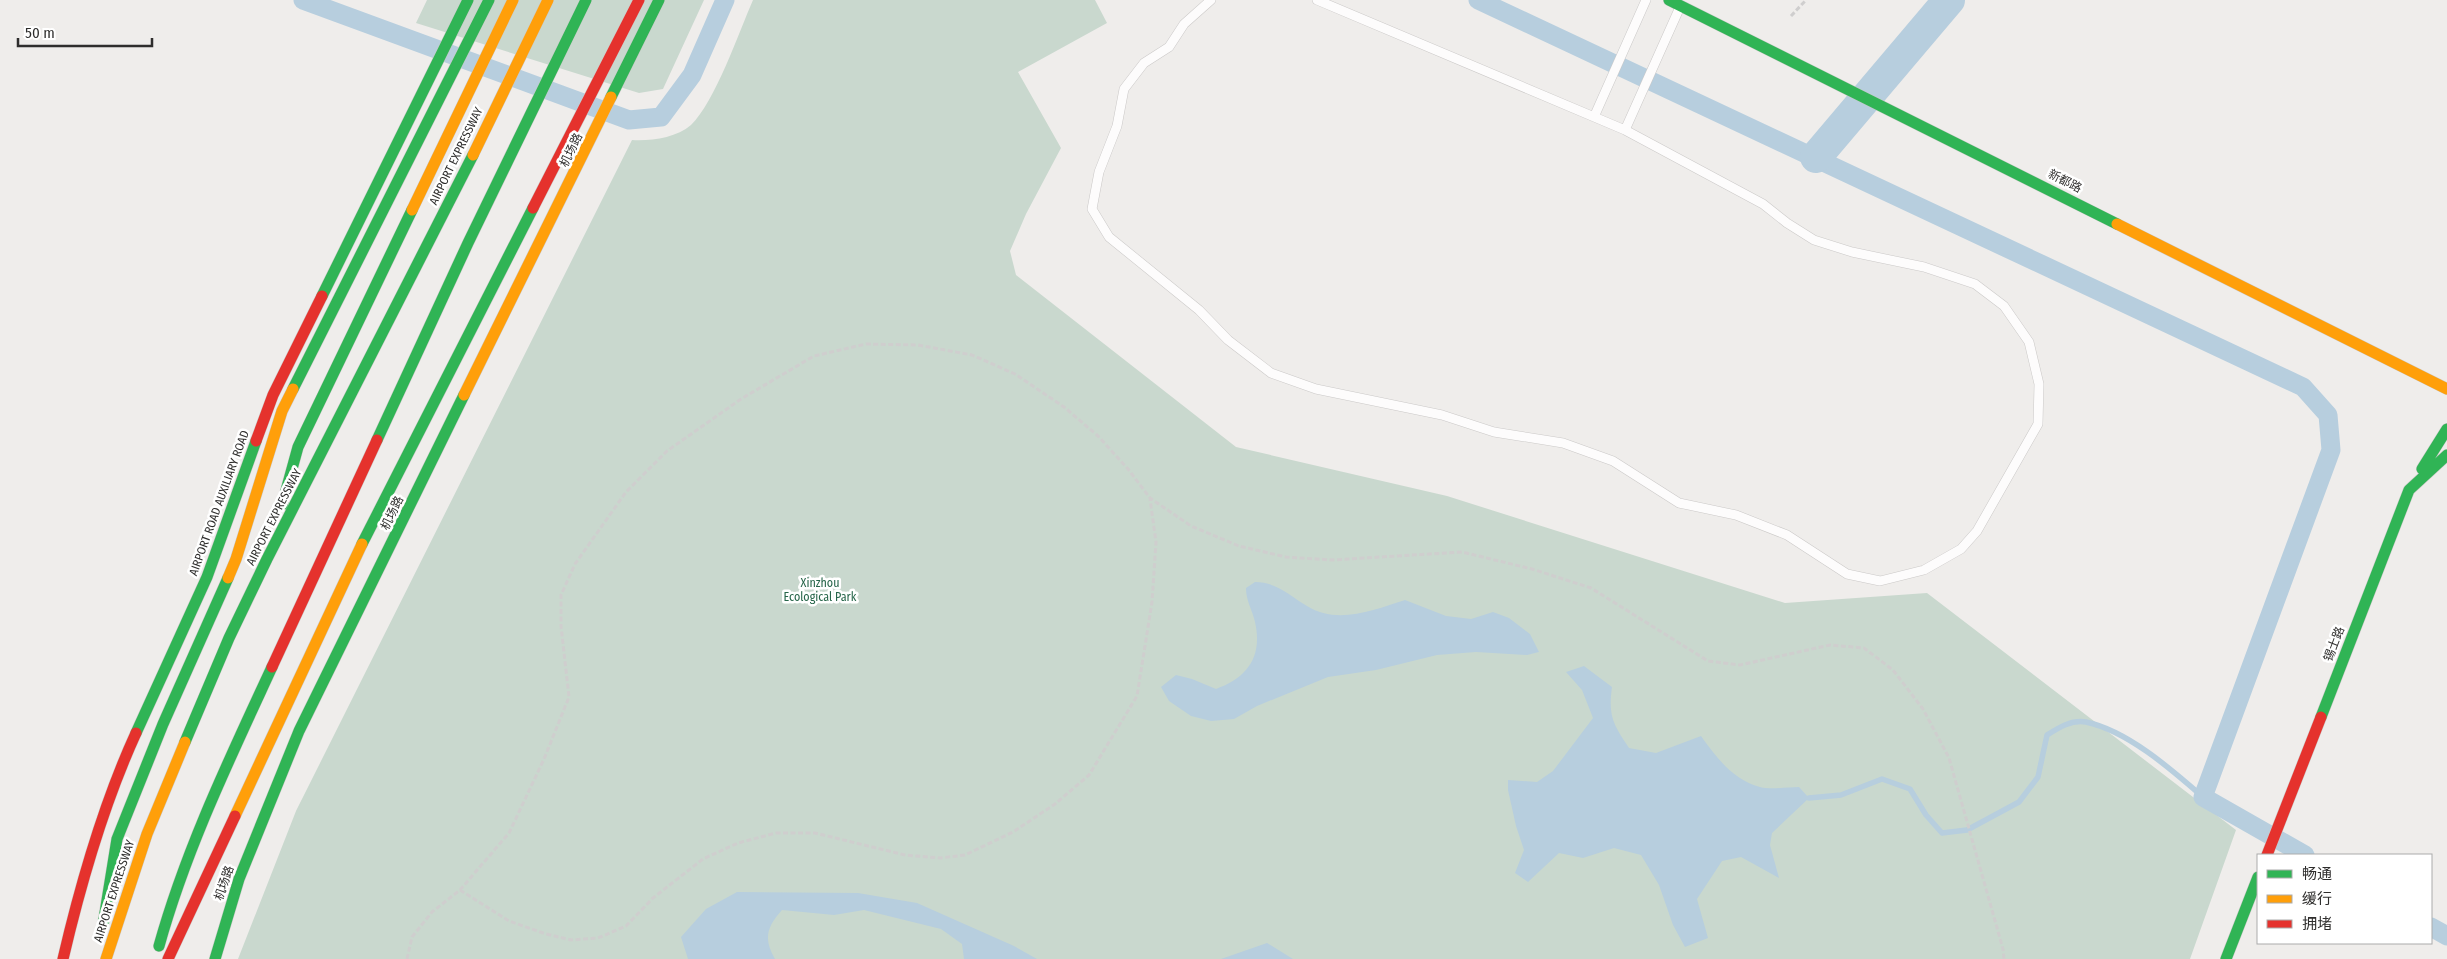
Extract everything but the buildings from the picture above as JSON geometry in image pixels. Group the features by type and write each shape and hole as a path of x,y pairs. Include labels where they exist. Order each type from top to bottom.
{"main road":[{"name":"AIRPORT ROAD AUXILIARY ROAD","path":"63,959 76,904 116,779 207,577 273,395 468,0"},
{"path":"98,959 117,839 163,724 236,559 282,411 489,0"},
{"path":"267,559 298,447 513,0"},
{"name":"AIRPORT EXPRESSWAY","path":"106,959 148,834 229,638 267,559 437,228 548,0"},
{"path":"156,959 173,896 222,774 468,243 586,0"},
{"path":"168,959 380,508 640,0"},
{"name":"机场路","path":"214,959 239,879 300,731 659,0"},
{"name":"新都路","path":"1669,0 1682,3 2447,389"},
{"path":"2409,490 2447,429"},
{"name":"锡士路","path":"2267,854 2409,490 2447,456"},
{"path":"2226,959 2257,880"}],"lane":[{"path":"1211,0 1184,24 1169,47 1144,63 1124,89 1117,126 1099,172 1092,209 1109,237 1199,310 1228,340 1271,373 1316,389 1442,415 1494,432 1563,443 1613,461 1679,503 1736,515 1787,535 1847,574 1880,581 1924,570 1961,549 1977,531 2038,424 2039,384 2029,342 2004,306 1975,284 1924,267 1852,252 1814,240 1787,224 1763,204 1626,130 1317,0"},
{"path":"1594,117 1646,0"},
{"path":"1626,130 1682,3"}],"path":[{"path":"1791,16 1806,0"},
{"path":"407,959 412,937 432,912 460,890 509,833 544,759 569,697 561,626 561,595 575,564 626,492 667,451 740,399 814,356 866,344 918,345 972,355 1015,374 1064,406 1098,436 1128,469 1150,498 1191,526 1238,546 1286,557 1332,560 1462,552 1532,569 1591,588 1708,661 1740,665 1830,644 1864,648 1893,670 1923,709 1949,758 2003,948 2004,959"},
{"path":"460,890 510,921 546,934 571,940 598,938 626,926 653,898 703,859 738,843 776,833 815,833 905,855 940,858 965,856 1013,832 1055,804 1089,775 1136,696 1152,602 1156,542 1150,498"}],"green space":[{"path":"427,0 704,0 663,89 639,93 416,23"},
{"name":"Xinzhou Ecological Park","path":"753,0 1095,0 1107,23 1018,72 1061,148 1026,214 1010,251 1016,275 1236,447 1447,496 1785,603 1927,593 2236,830 2190,959 238,959 296,811 632,140 647,140 671,136 691,125 709,100 717,84"}],"water":[{"path":"1255,582 1269,584 1319,612 1331,614 1356,614 1405,600 1446,616 1471,619 1493,612 1509,618 1530,634 1539,652 1527,655 1476,652 1437,655 1376,670 1328,677 1257,706 1234,719 1211,721 1191,716 1169,701 1161,687 1176,675 1192,679 1216,689 1236,679 1244,672 1254,656 1257,646 1255,622 1246,593 1246,588"},
{"path":"1584,666 1612,687 1611,713 1619,732 1629,748 1656,753 1701,736 1726,767 1750,784 1764,788 1799,787 1809,798 1772,833 1770,845 1779,878 1741,857 1722,861 1697,899 1708,938 1685,947 1673,925 1659,885 1641,855 1614,848 1583,858 1559,853 1528,882 1515,873 1524,850 1516,826 1508,790 1508,780 1537,782 1553,771 1593,718 1582,690 1566,672"},
{"path":"737,892 858,893 917,903 1014,946 1037,959 964,959 962,944 941,929 864,910 834,915 782,910 768,933 769,945 775,959 688,959 681,937 706,909"},
{"path":"1267,943 1293,959 1221,959"}],"waterway":[{"path":"303,0 629,120 661,117 692,75 725,0"},
{"path":"1478,0 2303,387 2328,415 2331,450 2203,797 2303,854"},
{"path":"1816,157 1949,0"},
{"path":"1809,798 1841,795 1882,779 1910,789 1926,815 1942,833 1967,830 2019,802 2038,777 2047,735 2065,725 2081,721 2102,727 2133,743 2149,753 2203,797"},
{"path":"2432,928 2447,936"}],"traffic: fast":[{"path":"322,296 468,0"},
{"path":"293,389 489,0"},
{"path":"377,440 468,243 586,0"},
{"path":"611,97 659,0"},
{"path":"1669,0 2117,224"},
{"path":"185,742 229,638 267,559 473,155"},
{"path":"362,544 533,208"},
{"path":"282,505 298,447 412,210"},
{"path":"215,959 239,879 299,731 464,395"},
{"path":"2422,469 2447,429"},
{"path":"136,733 207,577 256,441"},
{"path":"2321,717 2409,490 2447,455"},
{"path":"103,925 117,839 163,724 228,578"},
{"path":"159,946 182,874 210,804 272,667"},
{"path":"2226,959 2257,880"}],"traffic: slow":[{"path":"412,210 513,0"},
{"path":"473,155 548,0"},
{"path":"464,395 611,97"},
{"path":"2117,224 2447,389"},
{"path":"228,578 236,559 282,411 293,389"},
{"path":"235,816 362,544"},
{"path":"106,959 147,834 185,742"}],"traffic: jam":[{"path":"533,208 639,0"},
{"path":"256,441 273,395 322,296"},
{"path":"272,667 377,440"},
{"path":"2267,854 2321,717"},
{"path":"63,959 77,901 103,816 136,733"},
{"path":"168,959 235,816"}]}
